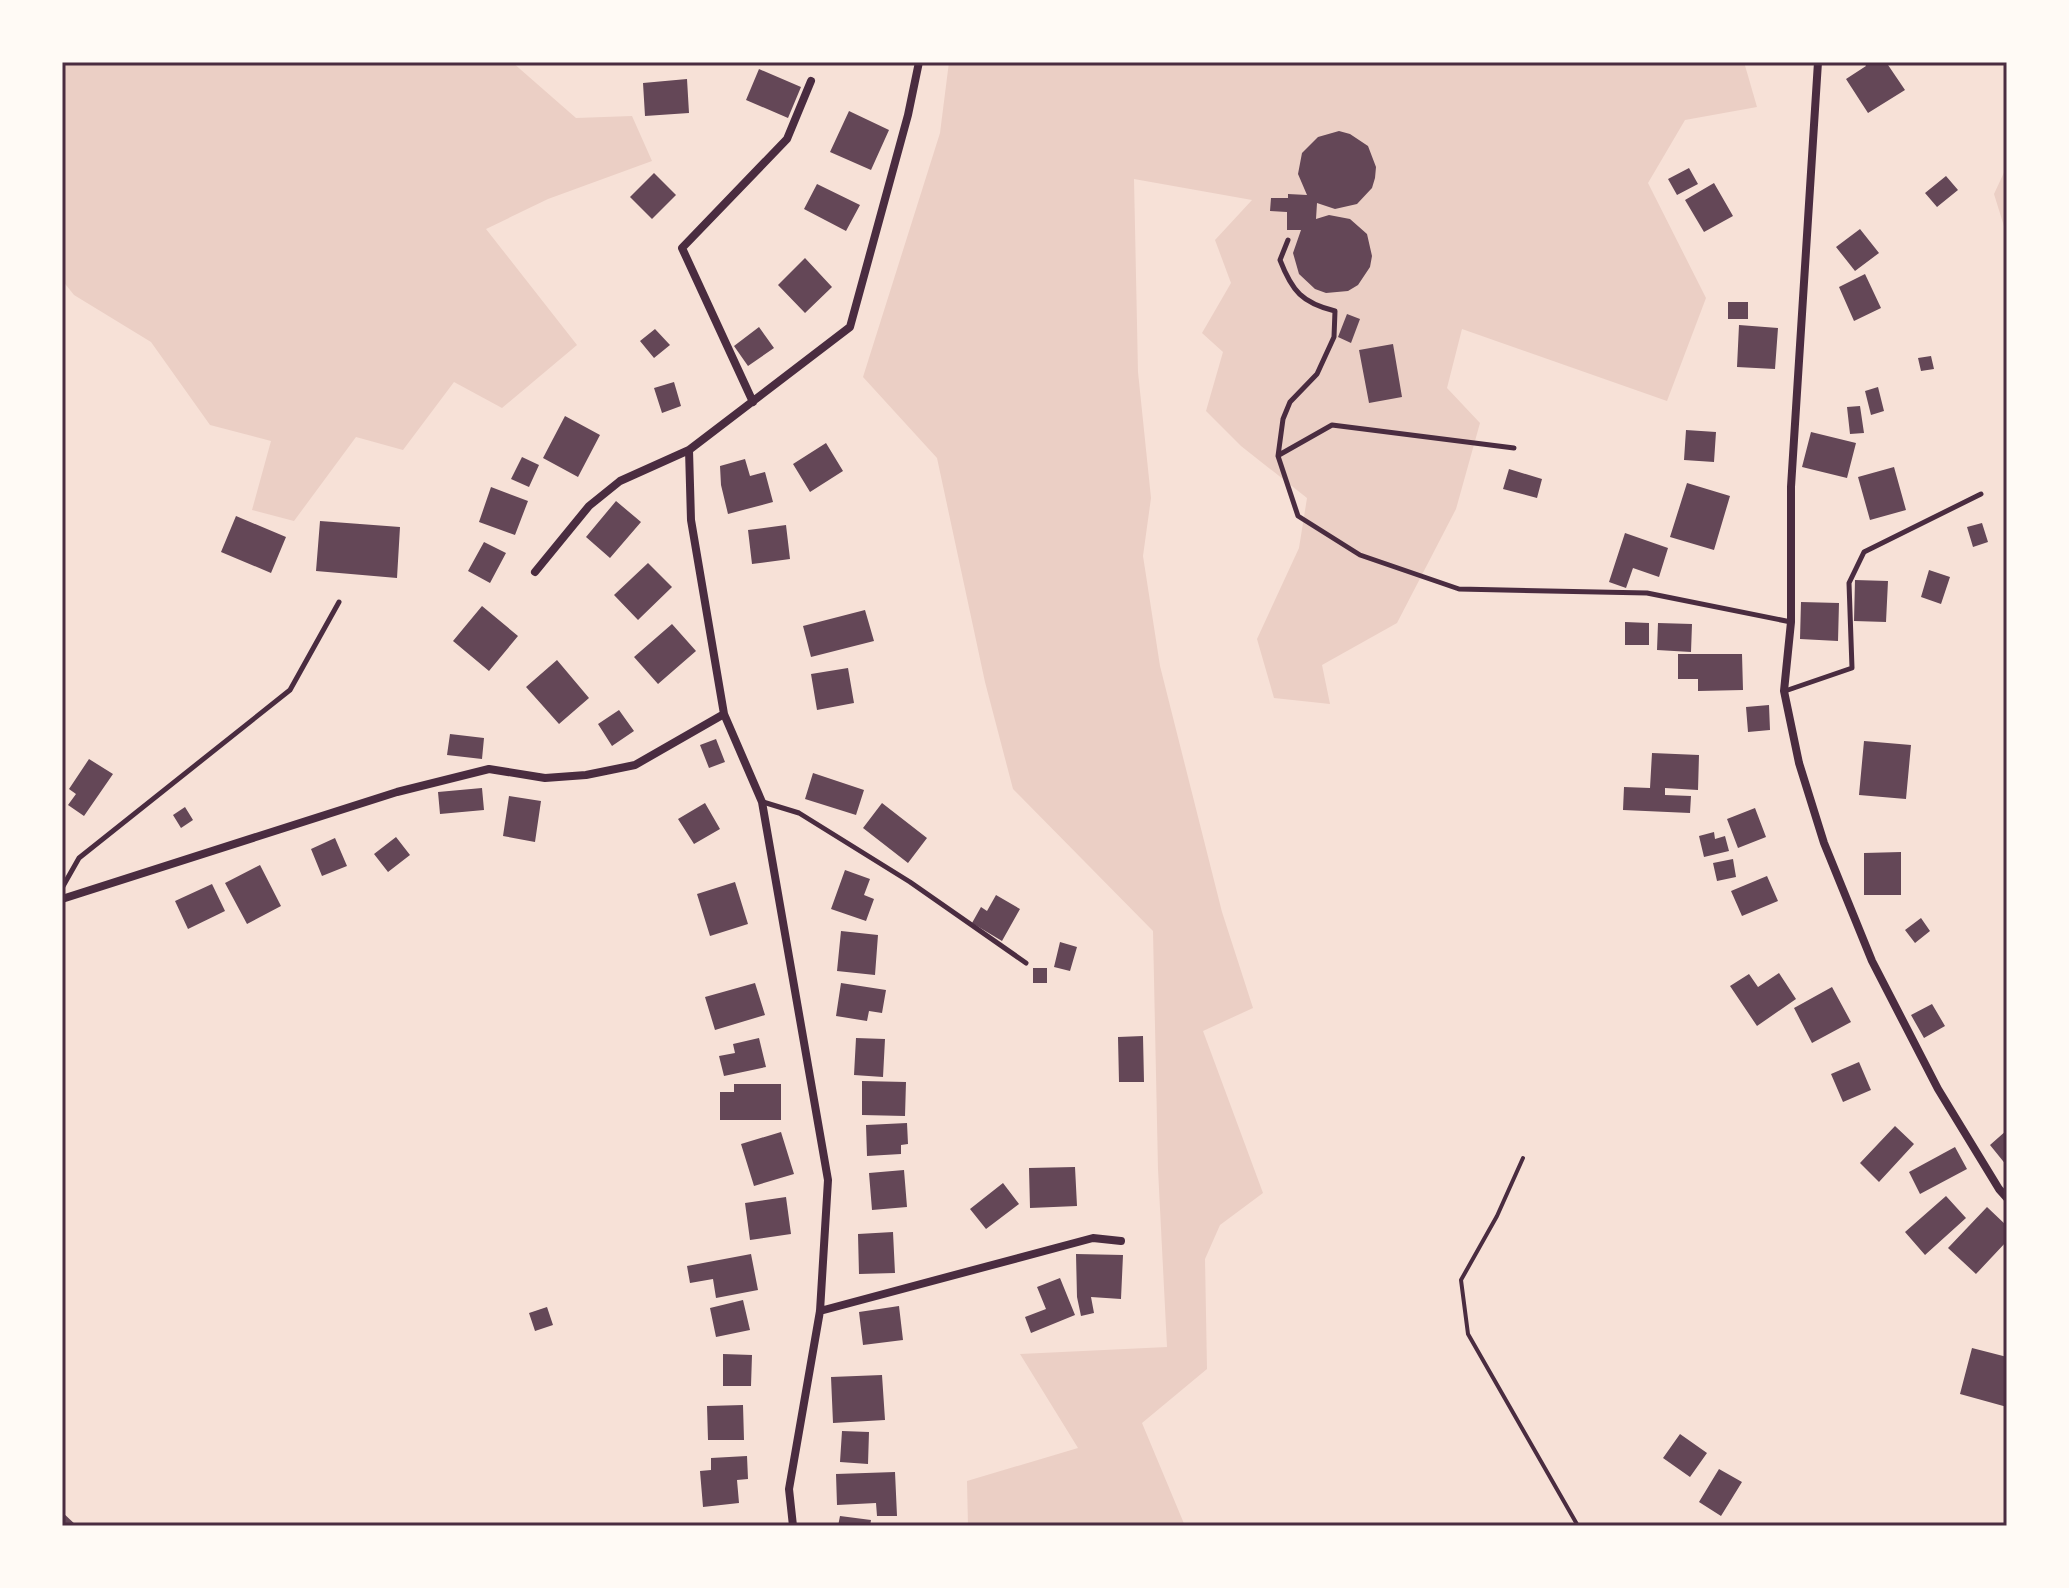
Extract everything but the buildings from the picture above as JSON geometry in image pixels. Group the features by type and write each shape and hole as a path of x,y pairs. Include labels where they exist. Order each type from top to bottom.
{"street":[{"path":"535,572 589,506 620,481 689,450 850,327 908,115 919,62"},
{"path":"1818,62 1791,487 1791,622 1784,691 1799,763 1824,843 1872,961 1938,1089 2007,1198"},
{"path":"753,402 682,248 787,139 811,81"},
{"path":"689,450 691,520 724,714 762,802 828,1180 820,1311 789,1489 793,1526"},
{"path":"62,899 397,792 489,769 545,778 586,775 635,765 724,714"},
{"path":"820,1311 1093,1238 1121,1241"}],"lane":[{"path":"1288,240 1280,260 1290,285 1312,306 1335,311 1334,337 1317,374 1290,402 1283,419 1278,456 1298,516 1360,555 1459,589 1647,593 1791,622"},
{"path":"1278,456 1332,425 1514,448"},
{"path":"1784,691 1852,668 1849,583 1864,552 1981,494"},
{"path":"62,888 79,858 290,690 339,602"},
{"path":"762,802 799,813 910,882 1026,963"}],"path":[{"path":"1523,1158 1497,1216 1461,1280 1468,1334 1578,1526"}],"shaded area":[{"path":"62,62 512,62 576,118 632,116 652,161 548,199 486,229 577,345 502,408 454,382 403,450 356,437 294,521 252,510 271,441 210,425 151,342 74,295 62,280"},
{"path":"949,62 1744,62 1757,107 1685,120 1648,183 1706,298 1667,401 1462,329 1447,388 1480,423 1456,509 1397,623 1322,665 1330,704 1274,698 1257,639 1299,548 1307,498 1241,446 1206,411 1223,352 1202,333 1231,283 1215,240 1252,200 1134,179 1138,372 1151,498 1143,556 1160,666 1222,912 1253,1008 1203,1031 1263,1193 1220,1225 1205,1259 1207,1369 1142,1423 1185,1526 968,1526 967,1481 1078,1448 1020,1354 1167,1347 1158,1169 1153,931 1013,789 985,682 937,458 863,377 940,133"},
{"path":"2007,166 2007,236 1994,194"}]}
